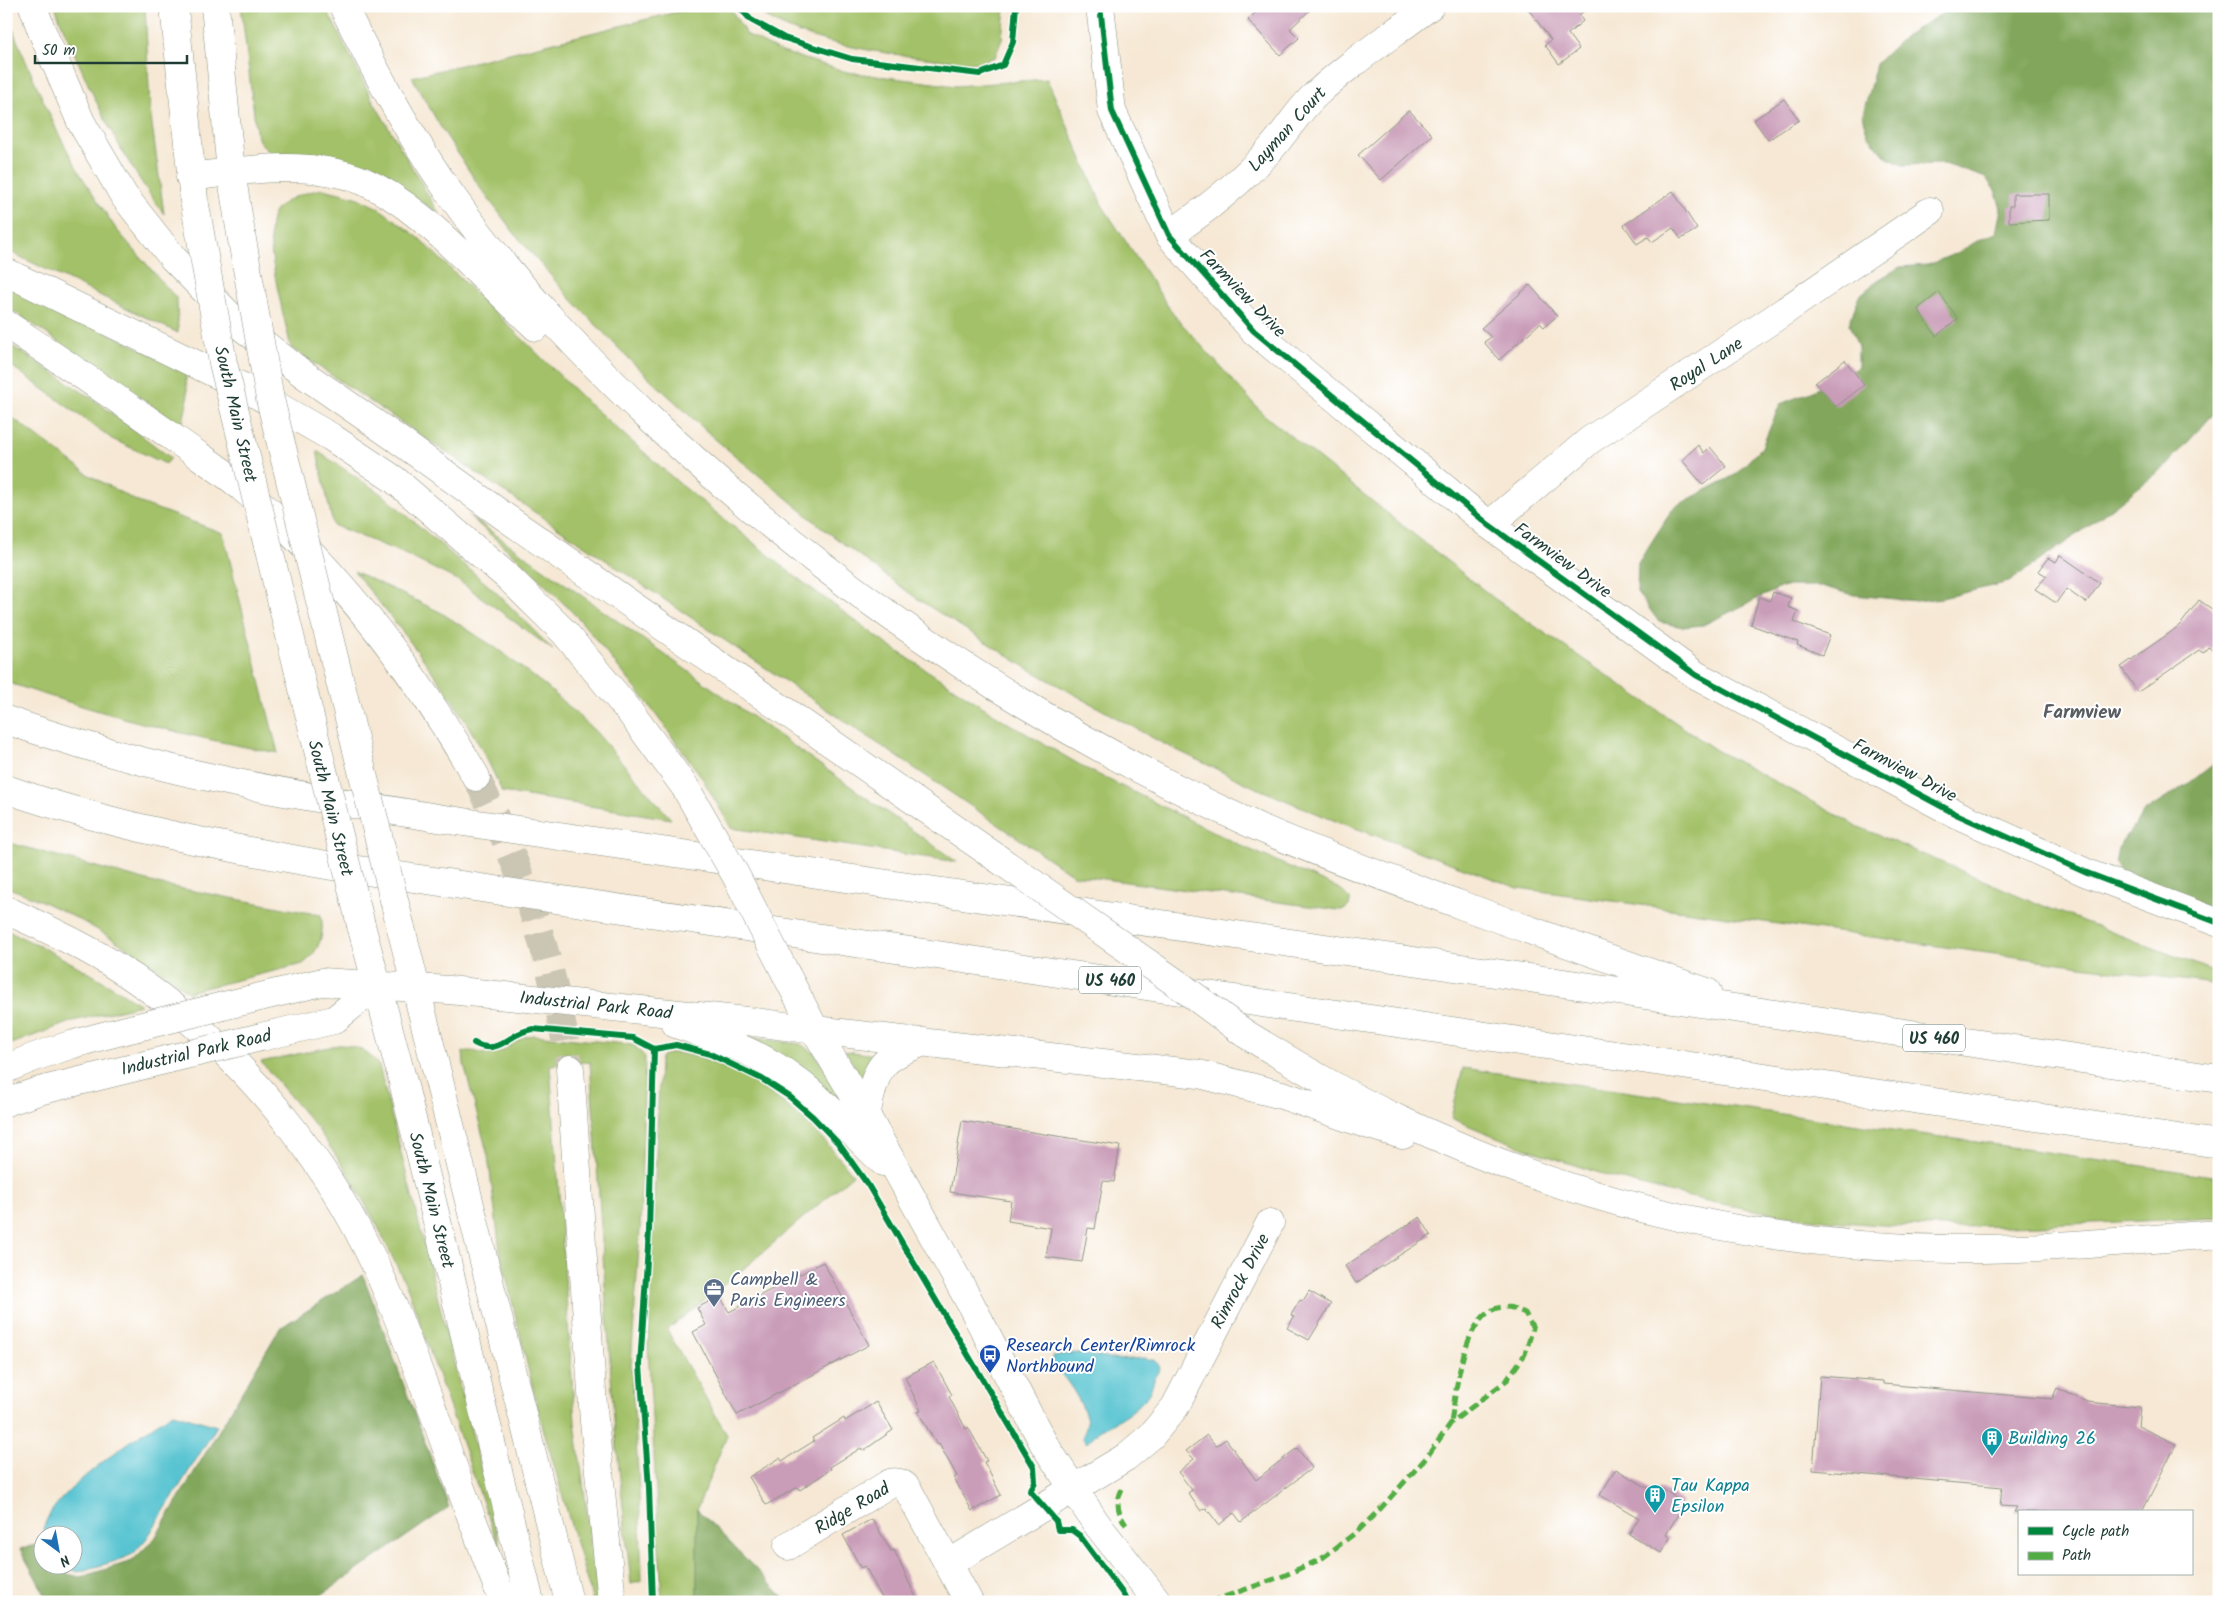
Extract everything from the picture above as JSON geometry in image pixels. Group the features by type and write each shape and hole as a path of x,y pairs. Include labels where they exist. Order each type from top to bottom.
{"main road":[{"path":"33,6 40,29 81,122 120,190 137,214 174,258 238,324 302,373 513,522 1182,987 1244,1033 1344,1092 1388,1114 1491,1159 1576,1190 1674,1217 1760,1234 1861,1245 1954,1249 2026,1247 2219,1234"},
{"name":"South Main Street","path":"174,6 190,177 223,363 376,985 403,1082 530,1602"},
{"name":"South Main Street","path":"215,6 231,172 270,399 569,1602"},
{"path":"343,6 365,52 396,108 454,200 490,249 529,295 611,381 697,463 841,581 964,666 1099,747 1246,821 1333,858 1524,928 1712,993 1742,1010"},
{"name":"Farmview Drive","path":"1100,6 1112,111 1168,235 1254,331 1489,525 1696,675 1956,814 2087,873 2219,923"},
{"name":"Layman Court","path":"1168,235 1207,209 1242,179 1268,152 1304,106 1328,84 1430,6"},
{"path":"190,177 289,168 326,172 362,181 388,195 430,225 575,365 611,381"},
{"name":"Royal Lane","path":"1489,525 1590,440 1773,320 1930,211"},
{"path":"6,272 249,390 331,437 395,480 510,579 565,633 630,712 685,787 735,874 815,1030 866,1115 1044,1444 1072,1490 1112,1545 1158,1602"},
{"path":"6,324 150,422 244,489 327,569 392,648 438,712 476,777"},
{"name":"US 460","path":"6,720 70,742 144,762 219,780 338,802 2219,1079"},
{"name":"US 460","path":"6,788 100,817 174,836 332,866 2219,1144"},
{"path":"6,910 58,934 109,962 152,991 207,1035 259,1088 301,1140 330,1182 360,1234 390,1297 504,1602"},
{"name":"Industrial Park Road","path":"6,1069 48,1051 78,1041 322,982 376,985 632,1008 1199,1074 1282,1095 1362,1123 1491,1159"},
{"name":"Industrial Park Road","path":"6,1102 39,1091 334,1020 376,985"},
{"path":"632,1008 730,1043 774,1066 813,1094 901,1179"},
{"path":"866,1115 877,1073 887,1059 899,1051 925,1041"},
{"path":"570,1069 594,1421 612,1602"},
{"name":"Rimrock Drive","path":"948,1564 1126,1457 1164,1422 1175,1407 1270,1223"},
{"name":"Ridge Road","path":"788,1546 890,1483 898,1482 908,1490 969,1602"}],"green space":[{"path":"55,6 145,6 150,109 164,214 122,151 104,118 62,26"},
{"path":"241,6 325,6 372,99 440,215 395,183 306,156 270,153 259,141 256,131"},
{"path":"701,6 729,6 746,34 779,51 847,72 956,86 1047,79 1102,205 1173,314 1263,414 1495,599 1716,750 1859,827 2046,907 2219,973 2219,985 1518,888 1328,818 1254,787 1160,742 1027,668 916,598 825,530 715,439 632,362 570,298 515,234 481,189 440,126 412,77"},
{"path":"753,6 1005,6 1002,39 995,57 979,63 894,54 827,41 796,32 771,20"},
{"path":"1955,6 2219,6 2219,408 2165,467 2082,531 2009,582 1942,598 1916,601 1854,595 1821,586 1784,586 1703,625 1683,627 1659,622 1637,592 1638,563 1674,507 1735,475 1762,447 1780,404 1811,392 1858,368 1858,346 1849,324 1859,296 1878,280 1900,267 1928,265 1996,233 2001,209 1996,192 1986,178 1945,164 1903,165 1886,157 1867,134 1863,114 1876,64 1905,36"},
{"path":"6,7 16,38 35,82 58,133 79,172 116,229 177,299 178,333 6,250"},
{"path":"323,189 356,197 380,209 419,238 588,403 679,483 796,577 891,647 1008,723 1087,769 1244,847 1340,889 1350,899 1349,906 1346,909 1339,910 1073,875 291,348 273,263 270,230 272,218 275,211 287,201 301,194"},
{"path":"6,284 185,370 188,399 182,426 6,306"},
{"path":"6,342 93,399 171,458 166,464 112,439 6,362"},
{"path":"6,413 89,475 138,502 223,533 278,753 243,747 141,723 73,704 6,682"},
{"path":"317,451 383,495 497,593 553,650 459,581 402,553 333,525"},
{"path":"468,515 957,862 731,828 701,776 645,700 580,620 524,564"},
{"path":"354,571 440,612 496,648 547,687 595,731 671,819 502,792 488,762 455,704 416,650"},
{"path":"2219,760 2219,912 2125,878 2115,864 2118,848 2144,812 2188,784"},
{"path":"6,842 162,885 321,915 322,930 320,942 313,954 303,964 188,992 146,961 101,932 54,907 6,887"},
{"path":"6,930 75,965 141,1005 73,1021 6,1046"},
{"path":"725,1034 800,1044 815,1053 856,1126"},
{"path":"533,1035 626,1044 635,1046 645,1057 640,1230 631,1365 639,1488 642,1581 631,1584 614,1420 590,1062 550,1065 575,1423 599,1602 593,1602 538,1410 500,1251 488,1156 464,1064 463,1052 472,1051 494,1054 503,1051 523,1038"},
{"path":"338,1045 350,1046 361,1050 379,1066 506,1568 408,1289 377,1225 347,1172 317,1128 261,1062"},
{"path":"845,1051 876,1055 862,1079"},
{"path":"672,1053 702,1059 720,1066 741,1076 778,1099 810,1126 853,1175 742,1270 667,1330 727,1435 697,1509 697,1602 662,1602 648,1345 660,1061 662,1056"},
{"path":"1463,1068 2219,1177 2219,1218 2054,1225 1955,1227 1890,1225 1825,1220 1697,1199 1634,1183 1572,1164 1511,1143 1451,1118"},
{"path":"363,1275 449,1507 311,1602 49,1602 35,1576 81,1577 132,1561 155,1538 280,1328"},
{"path":"697,1509 788,1602 697,1602"},
{"path":"32,1546 32,1571 20,1549"}],"water":[{"path":"1075,1353 1118,1360 1145,1358 1156,1361 1160,1368 1145,1399 1127,1414 1100,1430 1086,1443 1082,1437 1087,1423 1083,1408 1067,1381 1052,1366 1053,1356"},
{"path":"173,1413 217,1426 147,1538 133,1554 82,1571 82,1526 46,1526 46,1521 56,1505 74,1487 95,1468"}],"building":[{"path":"1262,6 1314,6 1290,29 1299,38 1280,55 1248,20"},
{"path":"1526,6 1590,6 1579,15 1583,21 1568,34 1579,49 1559,64 1545,45 1551,40"},
{"path":"1784,99 1799,120 1768,140 1754,120"},
{"path":"1409,110 1432,135 1381,180 1358,155"},
{"path":"1673,191 1697,229 1681,239 1673,228 1652,242 1648,237 1637,244 1624,225"},
{"path":"2013,194 2049,194 2049,220 2009,222 2009,206 2013,206"},
{"path":"1530,285 1557,316 1544,327 1540,323 1499,360 1484,342 1491,337 1481,328"},
{"path":"1939,292 1958,319 1936,336 1918,309"},
{"path":"1845,360 1864,385 1836,407 1815,383"},
{"path":"1698,445 1704,453 1710,447 1726,466 1703,485 1682,460"},
{"path":"2060,555 2100,583 2086,603 2066,589 2056,603 2035,589 2047,576 2038,571 2048,558 2056,562"},
{"path":"1773,592 1791,598 1788,607 1798,611 1794,622 1830,635 1822,655 1797,645 1798,642 1751,625 1759,597 1770,601"},
{"path":"2199,600 2219,614 2219,642 2213,650 2208,647 2203,653 2199,650 2138,692 2121,667 2181,624"},
{"path":"962,1121 1120,1146 1114,1182 1103,1181 1095,1229 1088,1228 1082,1262 1046,1257 1051,1228 1008,1221 1011,1201 950,1192"},
{"path":"1420,1217 1431,1235 1356,1283 1345,1266"},
{"path":"823,1262 869,1345 737,1415 693,1332 706,1325 697,1308 720,1296 729,1312"},
{"path":"1309,1291 1331,1304 1309,1340 1287,1328 1294,1317 1291,1315 1300,1300 1303,1301"},
{"path":"934,1362 952,1395 949,1397 966,1429 968,1427 987,1461 984,1462 1001,1495 972,1511 954,1478 957,1476 918,1412 921,1411 905,1377"},
{"name":"Building 26","path":"1820,1376 1883,1381 1883,1384 2052,1399 2057,1388 2087,1402 2140,1407 2138,1426 2176,1444 2143,1510 2018,1510 2018,1512 2014,1512 2017,1507 2000,1506 2002,1487 1813,1470"},
{"path":"876,1402 893,1430 863,1451 861,1448 830,1467 831,1469 800,1490 798,1487 766,1505 749,1477 780,1458 782,1461 814,1441 812,1438 844,1418 845,1421"},
{"path":"1207,1435 1216,1446 1226,1439 1256,1480 1297,1448 1312,1468 1241,1522 1234,1513 1219,1525 1206,1508 1201,1511 1188,1493 1192,1490 1178,1472 1194,1459 1186,1451"},
{"name":"Tau Kappa Epsilon","path":"1616,1469 1656,1493 1659,1487 1682,1501 1678,1508 1681,1509 1666,1535 1670,1538 1661,1553 1629,1534 1639,1518 1600,1495"},
{"path":"872,1519 891,1551 894,1550 918,1602 884,1602 865,1566 861,1568 843,1535"}],"tunnel":[{"path":"476,777 509,849 535,919 555,991 570,1069"}],"marked path":[{"path":"1210,1602 1283,1576 1321,1559 1359,1530 1426,1458 1451,1423 1507,1380 1525,1354 1533,1328 1525,1313 1507,1307 1492,1310 1480,1320 1471,1335 1464,1353 1451,1423"},
{"path":"1122,1489 1118,1508 1126,1525"}],"cycle path":[{"path":"738,6 751,20 784,38 852,59 980,74 1003,65 1013,42 1016,6"},
{"path":"1100,6 1112,111 1169,235 1254,331 1489,525 1696,675 1956,814 2087,873 2219,923"},
{"path":"474,1043 483,1047 498,1046 517,1034 533,1029 633,1038 654,1049 676,1045 710,1054 762,1079 790,1097 838,1143 868,1185 1034,1467 1035,1482 1030,1491 1056,1521 1058,1530 1072,1530 1080,1536 1129,1602"},
{"path":"653,1602 649,1488 640,1365 649,1231 654,1049"}],"place":[{"name":"Campbell & Paris Engineers","path":"714,1308"},
{"name":"Research Center/Rimrock Northbound","path":"990,1374"},
{"name":"Building 26","path":"1992,1457"},
{"name":"Tau Kappa Epsilon","path":"1655,1514"}],"district":[{"name":"Farmview","path":"2082,711"}]}
